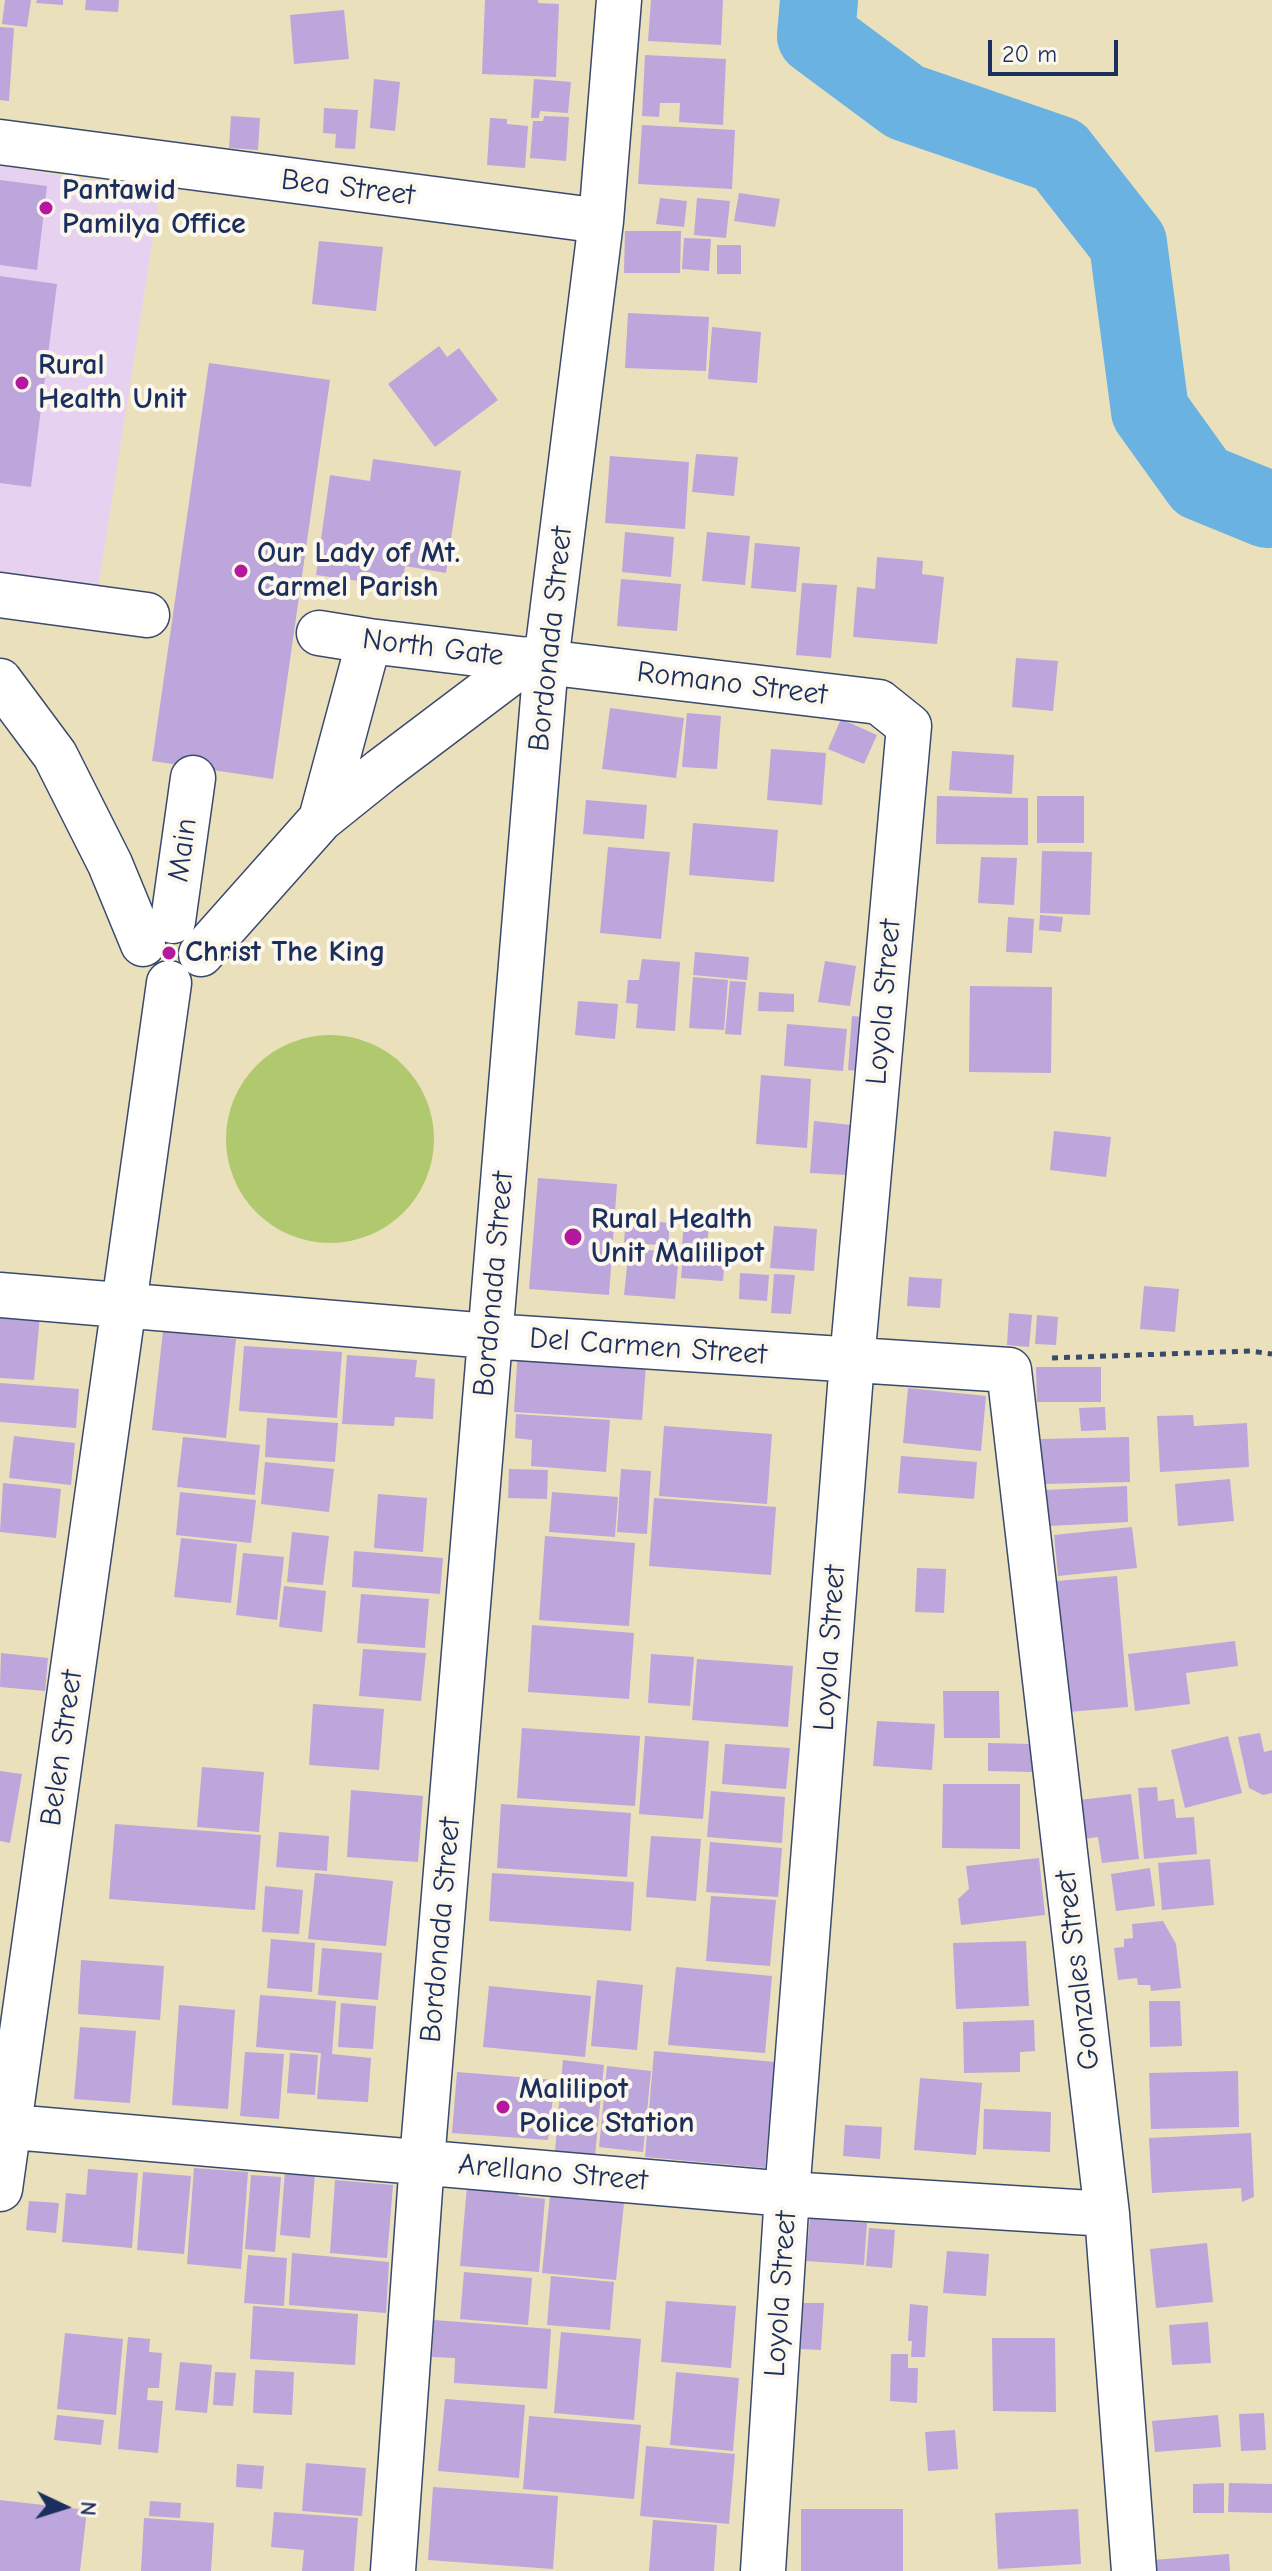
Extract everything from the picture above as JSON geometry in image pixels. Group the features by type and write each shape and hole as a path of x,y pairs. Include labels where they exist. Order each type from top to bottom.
{"street":[{"name":"Bordonada Street","path":"393,2571 422,2161 489,1336 537,661 601,221 619,0"},
{"name":"Bea Street","path":"0,142 601,221"},
{"path":"0,595 147,615"},
{"name":"North Gate","path":"319,633 537,661"},
{"path":"321,819 369,641"},
{"name":"Romano Street","path":"537,661 879,702 909,726"},
{"path":"201,954 321,819 382,770 537,661"},
{"path":"0,681 55,755 110,864 158,932"},
{"name":"Loyola Street","path":"763,2571 787,2194 852,1361 909,726"},
{"name":"Main","path":"158,932 193,778"},
{"path":"188,926 199,938 201,954 197,969 184,980 169,983 154,977 144,965 141,950 158,932 188,926"},
{"name":"Belen Street","path":"0,2189 4,2126 126,1306 169,983"},
{"name":"Del Carmen Street","path":"0,1295 489,1336 1009,1370"},
{"name":"Gonzales Street","path":"1009,1370 1107,2214 1134,2571"},
{"name":"Arellano Street","path":"4,2126 787,2194 1107,2214"}],"path":[{"path":"1009,1370 1038,1359 1250,1351 1272,1354"}],"shaded area":[{"path":"0,165 160,193 97,595 0,579"}],"green space":[{"path":"330,1035 370,1043 404,1065 426,1099 434,1139 426,1179 404,1213 370,1235 330,1243 290,1235 256,1213 234,1179 226,1139 234,1099 256,1065 290,1043"}],"building":[{"path":"5,0 31,0 27,27 2,24"},
{"path":"37,0 63,0 63,5 36,3"},
{"path":"86,0 119,0 118,12 85,10"},
{"path":"485,0 538,0 538,3 559,4 556,77 482,74"},
{"path":"651,0 723,0 721,45 648,41"},
{"path":"344,10 349,59 294,64 290,15"},
{"path":"0,27 14,28 9,101 0,100"},
{"path":"645,55 726,59 723,125 679,122 680,103 660,103 659,117 642,116"},
{"path":"374,79 400,82 395,131 370,128"},
{"path":"534,79 571,82 568,113 540,111 539,118 531,118"},
{"path":"324,108 358,110 355,149 335,148 336,134 323,133"},
{"path":"231,116 260,118 258,150 229,148"},
{"path":"544,116 569,117 566,161 530,158 533,121 543,121"},
{"path":"490,118 507,119 507,124 528,126 525,168 487,165"},
{"path":"642,125 735,130 732,189 638,184"},
{"path":"0,180 47,186 37,270 0,265"},
{"path":"739,193 780,199 775,227 734,221"},
{"path":"660,198 687,201 684,227 656,224"},
{"path":"697,198 730,201 726,238 694,235"},
{"path":"625,231 681,231 680,273 624,273"},
{"path":"684,238 711,239 709,271 682,269"},
{"path":"319,241 383,247 376,311 312,304"},
{"path":"717,245 741,245 741,274 717,274"},
{"name":"Rural Health Unit","path":"0,276 57,284 31,487 0,483"},
{"path":"628,313 709,317 706,371 625,368"},
{"path":"712,327 761,332 757,383 708,379"},
{"path":"439,346 447,357 459,348 498,400 435,447 388,384"},
{"name":"Our Lady of Mt. Carmel Parish","path":"209,363 330,380 273,779 152,761"},
{"path":"696,454 738,457 734,496 692,492"},
{"path":"610,456 689,462 685,529 605,523"},
{"path":"373,459 461,471 446,573 405,566 402,587 316,575 330,475 370,481"},
{"path":"625,532 674,537 671,577 622,572"},
{"path":"707,532 750,536 745,585 702,581"},
{"path":"755,543 800,547 796,592 751,588"},
{"path":"877,557 923,561 922,574 944,577 937,644 853,637 857,587 875,589"},
{"path":"621,579 681,584 677,631 617,626"},
{"path":"802,583 837,585 831,658 796,655"},
{"path":"1016,658 1058,661 1053,711 1012,707"},
{"path":"610,708 684,718 676,778 602,769"},
{"path":"687,713 721,716 717,769 682,767"},
{"path":"841,719 877,735 864,764 828,749"},
{"path":"771,749 826,753 822,805 767,800"},
{"path":"952,751 1014,755 1012,794 949,790"},
{"path":"937,796 1028,798 1028,845 936,844"},
{"path":"1037,796 1084,796 1084,843 1037,843"},
{"path":"586,800 647,805 644,839 583,834"},
{"path":"693,823 778,830 774,882 689,875"},
{"path":"608,847 670,852 661,939 600,933"},
{"path":"1042,851 1092,852 1090,915 1040,913"},
{"path":"981,857 1017,858 1014,905 978,903"},
{"path":"1040,915 1063,917 1061,932 1039,930"},
{"path":"1008,917 1034,919 1032,953 1006,952"},
{"path":"695,952 749,957 747,980 693,975"},
{"path":"642,959 680,962 675,1031 636,1028 638,1004 626,1003 628,980 639,980"},
{"path":"825,961 856,966 850,1006 818,1002"},
{"path":"693,977 728,980 724,1030 689,1028"},
{"path":"730,981 746,982 741,1035 725,1034"},
{"path":"970,986 1052,987 1051,1073 969,1072"},
{"path":"759,992 794,994 794,1012 758,1011"},
{"path":"578,1001 618,1004 615,1039 575,1035"},
{"path":"852,1016 872,1018 868,1072 848,1070"},
{"path":"787,1024 847,1029 843,1071 784,1066"},
{"path":"761,1075 811,1079 807,1148 756,1144"},
{"path":"814,1121 851,1125 847,1175 810,1173"},
{"path":"1054,1131 1111,1137 1106,1177 1050,1170"},
{"name":"Rural Health Unit Malilipot","path":"538,1178 617,1184 609,1295 529,1289"},
{"path":"626,1219 670,1223 668,1246 624,1242"},
{"path":"684,1220 709,1222 707,1251 682,1248"},
{"path":"774,1226 817,1229 814,1271 770,1268"},
{"path":"629,1248 679,1253 675,1299 624,1295"},
{"path":"683,1255 725,1258 723,1281 681,1278"},
{"path":"740,1273 769,1275 767,1301 739,1299"},
{"path":"774,1274 795,1275 791,1314 771,1313"},
{"path":"909,1277 942,1279 940,1308 907,1306"},
{"path":"1144,1286 1179,1289 1175,1332 1140,1329"},
{"path":"0,1312 40,1315 34,1380 0,1378"},
{"path":"1009,1313 1032,1315 1029,1347 1007,1345"},
{"path":"1037,1315 1058,1317 1056,1345 1035,1344"},
{"path":"163,1331 236,1339 226,1438 152,1430"},
{"path":"244,1346 342,1352 337,1418 239,1411"},
{"path":"518,1349 646,1365 642,1420 514,1412"},
{"path":"347,1355 417,1360 415,1377 435,1379 433,1419 395,1417 394,1426 342,1424"},
{"path":"1036,1367 1101,1367 1101,1402 1037,1402"},
{"path":"0,1383 79,1389 76,1428 0,1422"},
{"path":"908,1388 986,1396 981,1451 903,1443"},
{"path":"1105,1407 1106,1430 1081,1431 1079,1408"},
{"path":"516,1414 610,1420 606,1472 531,1466 532,1440 515,1438"},
{"path":"1193,1415 1194,1426 1247,1423 1249,1467 1160,1472 1157,1416"},
{"path":"267,1418 338,1423 335,1462 265,1457"},
{"path":"664,1426 772,1434 767,1504 659,1496"},
{"path":"14,1436 75,1443 71,1485 9,1478"},
{"path":"183,1437 260,1445 255,1495 177,1487"},
{"path":"1129,1437 1130,1482 1042,1484 1041,1439"},
{"path":"901,1456 977,1462 974,1499 898,1493"},
{"path":"265,1462 334,1469 329,1512 261,1504"},
{"path":"509,1469 548,1470 547,1499 508,1498"},
{"path":"621,1469 651,1471 647,1534 617,1532"},
{"path":"1230,1479 1234,1521 1178,1526 1175,1484"},
{"path":"3,1483 61,1489 56,1538 0,1532"},
{"path":"1127,1486 1128,1522 1048,1526 1046,1490"},
{"path":"180,1492 256,1500 251,1543 176,1535"},
{"path":"552,1492 618,1497 615,1537 549,1532"},
{"path":"378,1494 427,1498 423,1552 374,1548"},
{"path":"654,1498 776,1507 771,1575 649,1566"},
{"path":"1132,1527 1137,1568 1058,1576 1054,1535"},
{"path":"292,1532 329,1536 323,1585 287,1582"},
{"path":"545,1536 635,1543 629,1626 539,1620"},
{"path":"181,1538 237,1544 231,1603 174,1597"},
{"path":"354,1551 443,1558 440,1594 352,1587"},
{"path":"243,1553 284,1557 277,1620 236,1615"},
{"path":"917,1568 946,1569 944,1613 915,1612"},
{"path":"1117,1576 1128,1707 1068,1712 1057,1581"},
{"path":"284,1586 326,1591 322,1632 279,1627"},
{"path":"361,1594 429,1599 425,1648 357,1643"},
{"path":"532,1625 634,1633 629,1699 528,1692"},
{"path":"1235,1641 1238,1666 1186,1673 1190,1704 1135,1711 1128,1654"},
{"path":"363,1649 426,1653 421,1701 359,1696"},
{"path":"1,1653 48,1658 45,1691 0,1687"},
{"path":"651,1654 694,1657 690,1706 648,1703"},
{"path":"697,1659 793,1666 788,1727 692,1720"},
{"path":"943,1691 999,1691 1000,1738 944,1738"},
{"path":"313,1704 384,1709 379,1770 309,1765"},
{"path":"877,1721 935,1724 932,1770 873,1766"},
{"path":"522,1728 640,1736 635,1806 517,1798"},
{"path":"1260,1733 1264,1752 1272,1750 1272,1793 1263,1795 1249,1788 1238,1737"},
{"path":"645,1736 709,1741 703,1819 639,1814"},
{"path":"1228,1736 1242,1793 1185,1808 1171,1750"},
{"path":"988,1743 1032,1744 1032,1772 988,1771"},
{"path":"725,1744 790,1748 786,1789 722,1784"},
{"path":"202,1767 264,1772 259,1832 197,1827"},
{"path":"0,1771 22,1774 10,1843 0,1841"},
{"path":"943,1784 1020,1784 1020,1849 942,1848"},
{"path":"1157,1787 1158,1801 1174,1799 1176,1818 1194,1817 1197,1854 1144,1859 1138,1788"},
{"path":"351,1790 423,1796 418,1862 347,1857"},
{"path":"711,1791 785,1797 782,1843 707,1837"},
{"path":"1131,1794 1139,1859 1102,1863 1098,1837 1084,1839 1079,1800"},
{"path":"501,1804 631,1813 627,1877 497,1868"},
{"path":"115,1824 261,1835 255,1910 109,1899"},
{"path":"279,1832 329,1836 327,1871 276,1867"},
{"path":"651,1836 701,1839 696,1901 646,1897"},
{"path":"710,1842 782,1848 778,1897 706,1892"},
{"path":"1039,1858 1045,1915 961,1925 958,1899 969,1889 966,1866"},
{"path":"1210,1859 1214,1905 1162,1910 1158,1863"},
{"path":"1150,1868 1155,1906 1116,1911 1111,1874"},
{"path":"315,1873 393,1881 386,1946 308,1939"},
{"path":"492,1873 634,1882 631,1931 489,1921"},
{"path":"265,1886 303,1890 299,1934 262,1932"},
{"path":"711,1896 776,1900 770,1966 706,1961"},
{"path":"1163,1921 1176,1944 1181,1988 1151,1991 1150,1985 1138,1985 1137,1978 1118,1980 1114,1948 1124,1947 1124,1939 1133,1938 1132,1924"},
{"path":"271,1939 315,1943 312,1992 267,1988"},
{"path":"1026,1941 1029,2006 956,2009 953,1943"},
{"path":"322,1948 382,1953 378,2000 318,1995"},
{"path":"81,1960 164,1966 160,2020 78,2014"},
{"path":"676,1967 772,1976 765,2053 668,2045"},
{"path":"597,1980 643,1985 637,2050 591,2046"},
{"path":"489,1986 591,1996 585,2057 483,2047"},
{"path":"260,1995 336,2001 332,2054 371,2058 368,2102 317,2099 321,2053 256,2047"},
{"path":"1149,2001 1180,2001 1182,2046 1150,2047"},
{"path":"341,2003 376,2006 373,2049 338,2047"},
{"path":"179,2005 235,2010 228,2109 172,2105"},
{"path":"1034,2020 1035,2051 1020,2052 1020,2072 964,2073 963,2022"},
{"path":"80,2027 136,2031 130,2103 74,2099"},
{"path":"654,2051 775,2062 765,2168 645,2157"},
{"path":"245,2052 284,2054 279,2119 240,2116"},
{"path":"290,2053 318,2055 315,2095 287,2093"},
{"path":"563,2060 604,2065 595,2156 555,2151"},
{"path":"607,2066 651,2071 643,2152 599,2147"},
{"path":"1238,2071 1239,2127 1151,2129 1149,2073"},
{"name":"Malilipot Police Station","path":"457,2072 555,2080 548,2140 452,2133"},
{"path":"920,2078 982,2083 976,2155 914,2150"},
{"path":"984,2109 1051,2112 1050,2152 983,2149"},
{"path":"845,2125 882,2127 880,2159 843,2156"},
{"path":"1251,2133 1254,2197 1242,2202 1241,2188 1152,2193 1149,2138"},
{"path":"194,2168 248,2172 241,2269 187,2264"},
{"path":"88,2169 138,2173 132,2248 62,2242 66,2193 86,2195"},
{"path":"285,2171 315,2173 310,2238 280,2235"},
{"path":"143,2172 191,2176 184,2254 137,2250"},
{"path":"251,2175 281,2177 275,2252 245,2249"},
{"path":"335,2180 393,2185 387,2258 330,2253"},
{"path":"467,2186 519,2190 518,2196 545,2199 539,2272 460,2266"},
{"path":"550,2195 624,2203 616,2280 542,2273"},
{"path":"29,2201 59,2203 56,2233 26,2230"},
{"path":"810,2218 867,2223 864,2265 806,2261"},
{"path":"869,2228 895,2230 892,2268 866,2266"},
{"path":"1207,2243 1213,2302 1156,2308 1150,2249"},
{"path":"947,2251 989,2254 986,2296 943,2293"},
{"path":"292,2253 389,2262 386,2313 289,2305"},
{"path":"248,2255 287,2258 284,2306 244,2303"},
{"path":"464,2272 532,2278 528,2325 460,2319"},
{"path":"551,2276 614,2282 610,2330 547,2325"},
{"path":"666,2301 736,2306 731,2368 661,2362"},
{"path":"803,2303 824,2303 821,2350 801,2349"},
{"path":"910,2304 928,2306 925,2357 911,2357 912,2341 908,2341"},
{"path":"253,2306 358,2314 355,2365 250,2359"},
{"path":"434,2320 551,2329 547,2389 454,2383 455,2358 432,2357"},
{"path":"1208,2322 1211,2363 1172,2365 1169,2325"},
{"path":"561,2332 641,2339 634,2420 554,2413"},
{"path":"65,2333 123,2339 116,2415 57,2409"},
{"path":"128,2337 150,2339 149,2352 162,2353 159,2388 148,2388 147,2400 163,2401 158,2453 118,2449"},
{"path":"992,2338 1055,2338 1056,2412 993,2411"},
{"path":"891,2354 908,2354 908,2368 918,2368 917,2403 890,2401"},
{"path":"180,2362 212,2365 207,2413 175,2410"},
{"path":"255,2370 294,2372 292,2415 253,2413"},
{"path":"215,2372 236,2373 233,2406 213,2405"},
{"path":"676,2372 739,2378 733,2451 670,2445"},
{"path":"445,2399 525,2405 519,2478 438,2471"},
{"path":"1264,2413 1266,2450 1241,2451 1239,2414"},
{"path":"57,2415 104,2420 101,2445 54,2440"},
{"path":"1218,2415 1221,2447 1155,2452 1152,2421"},
{"path":"529,2416 641,2425 634,2499 523,2489"},
{"path":"955,2430 958,2469 928,2471 925,2432"},
{"path":"646,2446 735,2454 729,2524 640,2516"},
{"path":"306,2463 366,2468 362,2516 302,2511"},
{"path":"237,2464 264,2466 262,2489 236,2487"},
{"path":"1224,2483 1224,2513 1193,2513 1193,2484"},
{"path":"1229,2483 1272,2484 1272,2513 1228,2512"},
{"path":"433,2487 558,2496 553,2569 428,2560"},
{"path":"0,2500 87,2510 80,2571 0,2571"},
{"path":"150,2501 181,2503 180,2518 149,2516"},
{"path":"801,2509 903,2509 903,2571 801,2571"},
{"path":"1078,2509 1081,2564 998,2569 995,2513"},
{"path":"274,2512 358,2518 354,2571 302,2571 304,2550 271,2547"},
{"path":"144,2518 214,2523 211,2571 141,2571"},
{"path":"653,2520 717,2525 714,2571 649,2571"},
{"path":"1229,2554 1230,2571 1154,2571 1153,2560"}],"waterway":[{"path":"819,0 816,36 905,102 1059,155 1128,243 1150,411 1201,482 1267,509 1272,508"}],"place":[{"name":"Pantawid Pamilya Office","path":"46,208"},
{"name":"Rural Health Unit","path":"22,383"},
{"name":"Our Lady of Mt. Carmel Parish","path":"241,571"},
{"name":"Christ The King","path":"169,953"},
{"name":"Rural Health Unit Malilipot","path":"573,1237"},
{"name":"Malilipot Police Station","path":"503,2107"}]}
